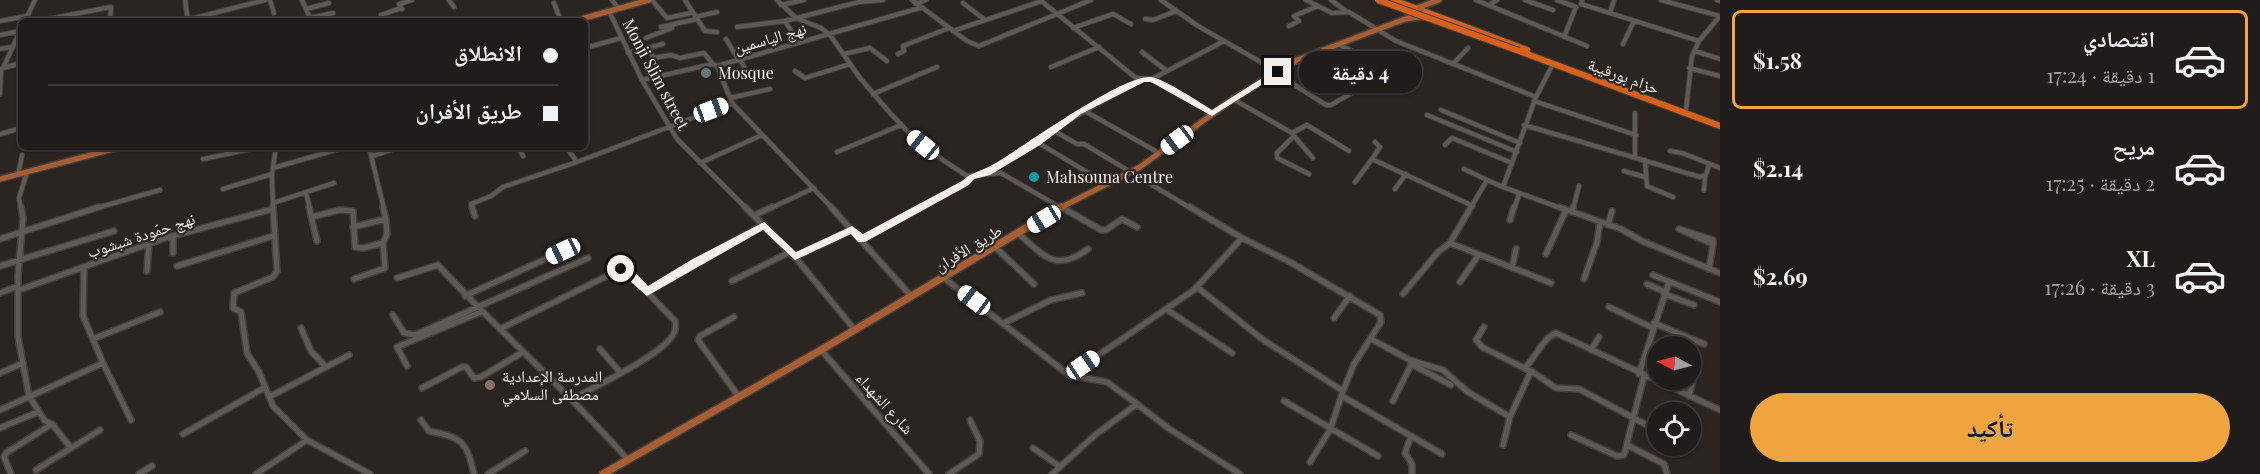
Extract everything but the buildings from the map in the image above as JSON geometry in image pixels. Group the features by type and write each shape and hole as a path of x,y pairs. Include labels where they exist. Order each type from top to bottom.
{"highway":[{"path":"1376,0 1408,13"},
{"path":"1376,0 1519,50"},
{"path":"1385,0 1519,50"},
{"path":"1392,0 1415,8"},
{"path":"1426,12 1553,63"},
{"path":"1419,18 1553,63"},
{"name":"حزام بورقيبة","path":"1519,50 1720,125"}],"main road":[{"path":"584,18 647,0"},
{"path":"1415,8 1440,0"},
{"path":"1408,13 1419,18 1427,16 1426,12 1440,0"},
{"path":"1431,6 1432,12 1438,17"},
{"path":"1392,7 1400,12 1400,18"},
{"path":"1415,8 1426,12"},
{"name":"طريق الأفران","path":"1377,30 1408,13 1408,9 1415,8"},
{"name":"طريق الأفران","path":"603,474 912,297 1060,207 1129,172 1159,153 1212,113 1277,72 1310,54 1419,18"},
{"path":"0,179 96,150"}],"street":[{"path":"26,18 35,0"},
{"path":"104,8 105,0"},
{"path":"185,0 190,18"},
{"path":"197,18 265,0"},
{"path":"270,0 274,13"},
{"path":"302,0 310,18 333,13"},
{"path":"381,15 401,9 399,4 412,0"},
{"path":"450,0 454,7"},
{"path":"612,0 618,9"},
{"path":"647,0 667,18 692,13"},
{"path":"685,0 706,33 717,32"},
{"path":"777,0 796,18 821,28 830,35 873,94 901,125 934,154 971,177"},
{"path":"781,5 804,0"},
{"path":"737,27 785,21 859,2 883,0"},
{"path":"912,0 920,8 975,45 982,46 1091,0"},
{"path":"916,4 926,0"},
{"path":"1161,0 1326,105 1331,105 1357,90"},
{"path":"1306,0 1335,13 1347,12"},
{"path":"1331,0 1396,41 1535,99 1636,135"},
{"path":"1476,0 1587,46"},
{"path":"1488,5 1497,0"},
{"path":"1525,0 1553,10"},
{"path":"1557,0 1576,7 1564,37"},
{"path":"1582,0 1583,5 1699,41"},
{"path":"1610,13 1614,0"},
{"path":"1661,0 1720,17 1699,41 1695,51 1689,68 1686,112"},
{"path":"898,54 904,51 904,45 1041,1 1136,78 1152,79 1224,41"},
{"path":"306,9 328,3"},
{"path":"554,3 560,18"},
{"path":"963,3 985,20"},
{"path":"1289,26 1299,21 1294,16 1318,6"},
{"path":"53,18 111,7 110,18"},
{"name":"نهج الياسمين","path":"642,80 739,59 920,8"},
{"name":"Monji Slim street","path":"609,11 642,80 676,139 793,255 855,330"},
{"path":"1145,19 1153,20 1176,11"},
{"path":"661,27 717,12"},
{"path":"1073,28 1113,14 1131,24"},
{"path":"0,21 18,20"},
{"path":"785,21 798,42"},
{"path":"1623,44 1634,21"},
{"path":"646,38 667,31 672,28 670,25"},
{"path":"1711,26 1720,30"},
{"path":"0,35 18,30"},
{"path":"0,94 2,69 18,34"},
{"path":"588,47 621,39"},
{"path":"726,39 749,77"},
{"path":"628,53 663,44"},
{"path":"1338,44 1417,85"},
{"path":"0,49 12,47"},
{"path":"1051,67 1099,47"},
{"path":"844,54 870,48 887,61"},
{"path":"1453,64 1468,48"},
{"path":"649,51 654,58 671,55 680,58 704,53 715,65 731,100 862,239 912,297"},
{"path":"1695,51 1720,59"},
{"path":"1142,52 1167,71"},
{"path":"1503,187 1517,152 1524,126 1553,63"},
{"path":"2,69 18,64"},
{"path":"795,72 806,78 850,64"},
{"path":"873,94 937,67"},
{"path":"1689,68 1720,76"},
{"path":"987,173 1083,110 1143,79"},
{"path":"1152,79 1212,113"},
{"path":"475,216 472,203 491,196 502,187 577,162 731,100 770,89"},
{"path":"1233,99 1293,134 1313,158"},
{"path":"1083,110 1159,153"},
{"path":"1441,110 1520,143"},
{"path":"1635,113 1635,156"},
{"path":"1427,115 1517,152"},
{"path":"837,152 901,125"},
{"path":"1309,174 1283,162 1276,156 1293,134 1304,126 1309,126 1349,151"},
{"path":"1524,126 1705,176"},
{"path":"0,134 18,129"},
{"path":"1058,133 1077,144 1084,144 1242,238 1376,311 1381,317 1381,322 1354,364 1330,430 1310,462"},
{"path":"700,163 762,135"},
{"path":"1445,145 1452,138 1512,163"},
{"path":"1037,142 1105,183"},
{"path":"1356,182 1380,148 1375,142"},
{"path":"203,159 246,150"},
{"path":"276,150 273,171 273,236 277,268 275,276 239,290 232,297 234,310 241,312 247,353 259,372 273,406 307,440 370,474"},
{"path":"223,189 337,150"},
{"path":"354,279 384,268 383,243 386,237 386,219 370,150"},
{"path":"372,156 391,150"},
{"path":"520,150 524,156"},
{"path":"568,150 577,162"},
{"path":"1670,151 1682,153 1720,168"},
{"path":"18,174 22,155"},
{"path":"1372,159 1473,207"},
{"path":"1645,160 1645,177 1649,188 1673,197"},
{"path":"1704,190 1709,165"},
{"path":"1464,170 1519,194 1608,225 1720,273"},
{"path":"1624,171 1645,177"},
{"path":"27,172 19,198 23,231 19,259 18,330 23,363 29,396 38,412 45,421 52,424 71,448"},
{"path":"862,239 965,183 971,177 987,173 1001,173 1101,230 1106,230 1122,219 1137,227"},
{"path":"1395,189 1406,174"},
{"path":"1403,294 1438,252 1450,243 1487,180"},
{"name":"نهج حمّودة شبشوب","path":"0,292 84,267 149,243 273,206 334,183"},
{"path":"1572,212 1580,186"},
{"path":"754,215 814,188"},
{"path":"0,239 160,190"},
{"path":"306,194 317,241"},
{"path":"1510,220 1519,194"},
{"path":"312,217 339,210 353,211 356,217 353,227 356,248 383,243"},
{"path":"1546,254 1566,210"},
{"path":"1608,225 1612,211"},
{"path":"353,227 386,219"},
{"path":"1584,279 1597,242 1600,222"},
{"path":"647,292 694,263 764,225"},
{"path":"1709,269 1713,244 1711,238 1685,229 1679,230 1713,244"},
{"path":"732,281 852,230"},
{"path":"0,266 114,231"},
{"path":"1019,234 1050,260 1061,263 1076,260 1088,249"},
{"path":"173,236 173,253"},
{"path":"177,266 273,236"},
{"path":"1069,375 1197,287 1242,238"},
{"path":"147,271 149,243"},
{"path":"1450,243 1551,283"},
{"path":"995,247 1034,284"},
{"path":"1512,268 1516,249"},
{"path":"465,296 563,251"},
{"path":"1460,282 1478,256"},
{"path":"406,366 397,347 588,258"},
{"path":"397,278 438,265 479,310 573,399 628,460"},
{"path":"84,267 83,316 131,420"},
{"path":"500,329 621,269 627,271 669,314 676,327 667,342 573,399"},
{"path":"1653,275 1720,302"},
{"path":"944,278 1069,375 1077,378 1099,378 1110,383 1168,428 1240,474"},
{"path":"1571,435 1619,456 1624,455 1654,325 1669,282"},
{"path":"1647,284 1694,305"},
{"path":"1197,287 1262,339 1342,394 1442,454"},
{"path":"1004,323 1032,308 1067,294 1082,292"},
{"path":"1334,318 1350,296"},
{"path":"1609,307 1704,344"},
{"path":"1166,309 1232,353"},
{"path":"393,315 404,333 411,335 422,333 479,310"},
{"path":"93,339 160,312"},
{"path":"734,317 700,336 698,340 739,397"},
{"path":"1484,327 1476,338 1477,344 1528,370 1558,389 1568,387 1579,389 1647,425"},
{"path":"301,328 311,351 325,366"},
{"path":"1503,445 1510,417 1528,370 1547,337 1552,334 1560,334 1642,375 1720,410"},
{"path":"1591,350 1599,337"},
{"path":"1371,339 1451,386"},
{"path":"600,349 619,371"},
{"name":"شارع الشهداء","path":"821,350 930,474"},
{"path":"422,388 462,367 465,367 474,378 481,377 524,352"},
{"path":"269,397 349,355"},
{"path":"1393,401 1411,362"},
{"path":"1411,362 1443,370 1468,392 1510,417"},
{"path":"0,373 23,363"},
{"path":"0,410 103,363"},
{"path":"183,435 264,388"},
{"path":"1689,396 1691,390"},
{"path":"1284,401 1378,456"},
{"path":"1052,474 1137,404"},
{"path":"0,428 38,412"},
{"path":"420,420 429,431 455,437 461,442 471,459 474,474"},
{"path":"949,474 979,454 981,449 978,435 970,420"},
{"path":"11,474 4,457 6,453 52,424"},
{"path":"36,470 100,430"},
{"path":"1411,436 1405,453 1412,465 1412,474"},
{"path":"256,474 307,440"},
{"path":"1627,445 1664,464 1667,474"},
{"path":"1033,448 1059,466"},
{"path":"488,474 525,451"},
{"path":"139,474 152,466"}],"place":[{"name":"Mosque","path":"706,73"},
{"name":"Mahsouna Centre","path":"1034,177"},
{"name":"المدرسة الإعدادية مصطفى السلامي","path":"490,385"}],"route":[{"path":"621,269 627,271 647,292 675,277 694,263 764,225 795,257 852,230 862,239 965,183 971,177 987,173 1037,142 1078,112 1143,79 1152,79 1212,113 1278,72"}]}
